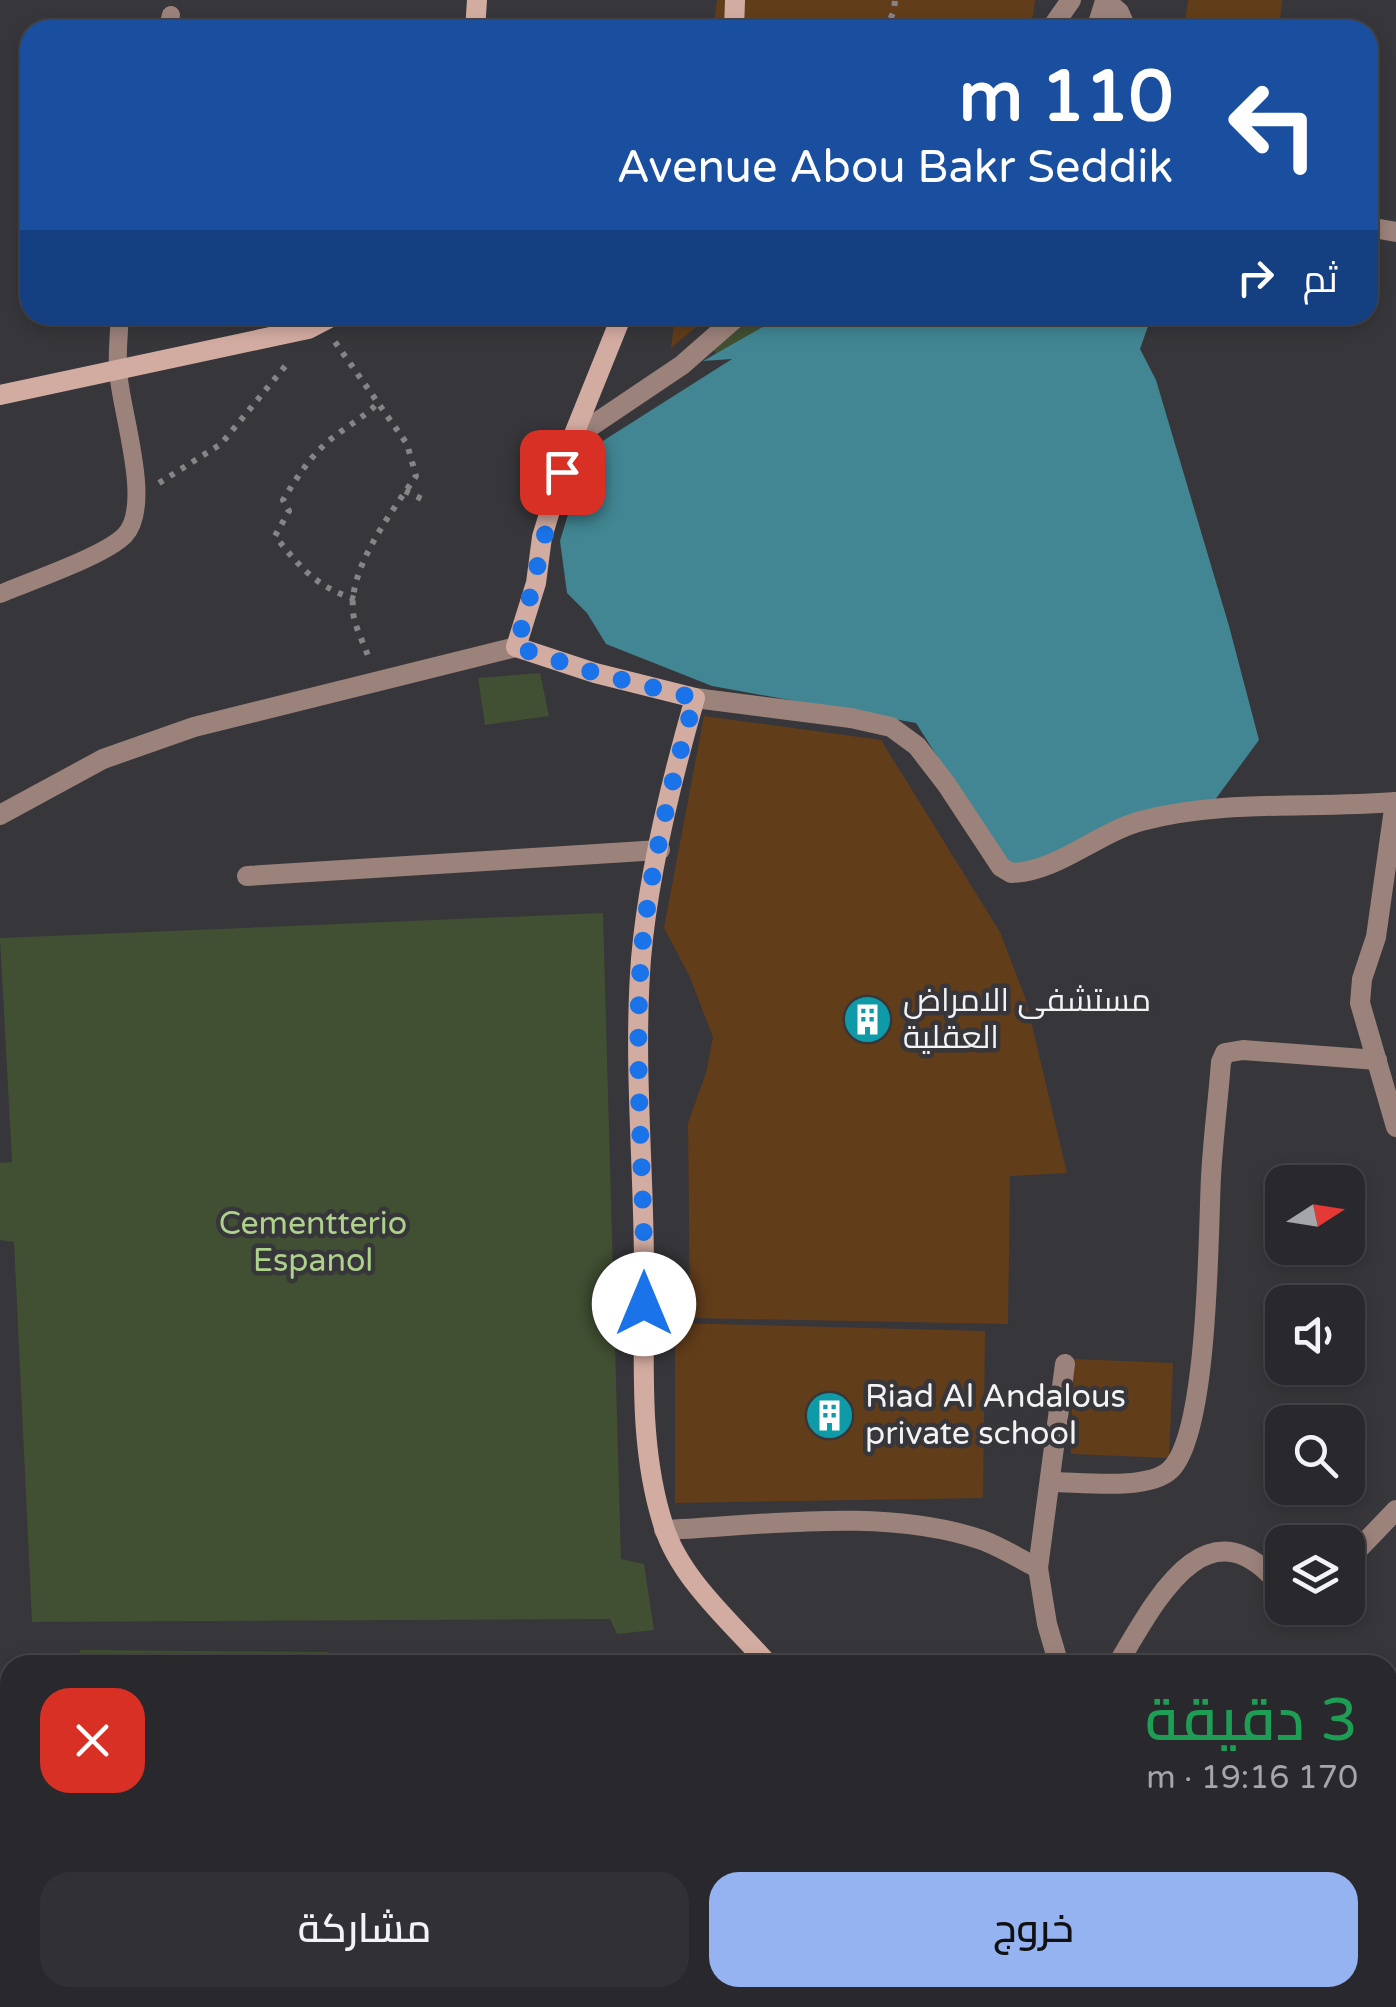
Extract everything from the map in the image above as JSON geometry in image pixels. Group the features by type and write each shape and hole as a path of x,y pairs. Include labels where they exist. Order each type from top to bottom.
{"street":[{"path":"1057,20 1072,0"},
{"path":"1105,0 1123,20"},
{"path":"0,395 118,372 316,325"},
{"path":"516,647 536,583 542,537 572,439 618,325"},
{"path":"572,439 682,365 728,325"},
{"path":"0,816 103,759 194,727 516,647 595,673 695,698 892,726 917,746 990,853 1012,873 1050,864 1138,822 1176,814 1209,808 1396,802 1376,937 1362,979 1360,1003 1396,1128"},
{"path":"695,698 660,850 641,956 638,1038 643,1377 650,1474 664,1530 684,1569 760,1655"},
{"path":"247,876 660,850"},
{"path":"1051,1482 1134,1482 1158,1478 1179,1460 1198,1386 1211,1173 1225,1053 1243,1050 1377,1060"},
{"path":"1056,1655 1038,1568 1064,1364"},
{"path":"1365,1542 1396,1510"},
{"path":"664,1530 868,1522 924,1526 984,1540 1038,1568"},
{"path":"1123,1655 1167,1586 1202,1556 1220,1551 1244,1554 1265,1569"}],"lane":[{"path":"0,594 126,534 134,516 136,491 131,437 118,372 120,325"}],"path":[{"path":"136,491 164,482 222,444 324,325"},
{"path":"332,325 407,444 416,476 357,575 353,616 378,680"},
{"path":"355,598 328,590 294,560 275,536 289,511 283,500 295,480 323,446 358,423 378,403"},
{"path":"406,491 422,499"}],"green space":[{"path":"729,325 767,325 716,354 709,341"},
{"path":"540,673 549,716 485,725 478,678"},
{"name":"Cementterio Espanol","path":"603,913 621,1559 644,1564 654,1630 617,1634 610,1619 32,1622 14,1242 0,1240 0,1163 12,1162 0,938"},
{"path":"81,1650 328,1652 328,1655 77,1655"}],"water":[{"path":"766,325 1148,325 1140,349 1156,380 1259,740 1209,808 1011,873 916,723 712,686 606,644 587,613 567,593 560,541 587,451 732,359 703,361"}],"building":[{"path":"717,0 1035,0 1030,20 714,20"},
{"path":"1188,0 1282,0 1280,20 1185,20"},
{"path":"674,325 698,325 671,348"},
{"name":"مستشفى الامراض العقلية","path":"704,716 881,740 1000,932 1026,1000 1067,1173 1010,1176 1008,1324 690,1318 688,1123 706,1073 713,1037 689,975 664,928"},
{"name":"Riad Al Andalous private school","path":"675,1323 985,1331 983,1498 675,1503"},
{"path":"1073,1359 1173,1363 1169,1458 1071,1454"}],"place":[{"name":"مستشفى الامراض العقلية","path":"868,1019"},
{"name":"Riad Al Andalous private school","path":"830,1415"}],"route":[{"path":"562,472 542,537 536,583 516,647 595,673 695,698 657,863 641,956 638,1038 644,1304"}]}
